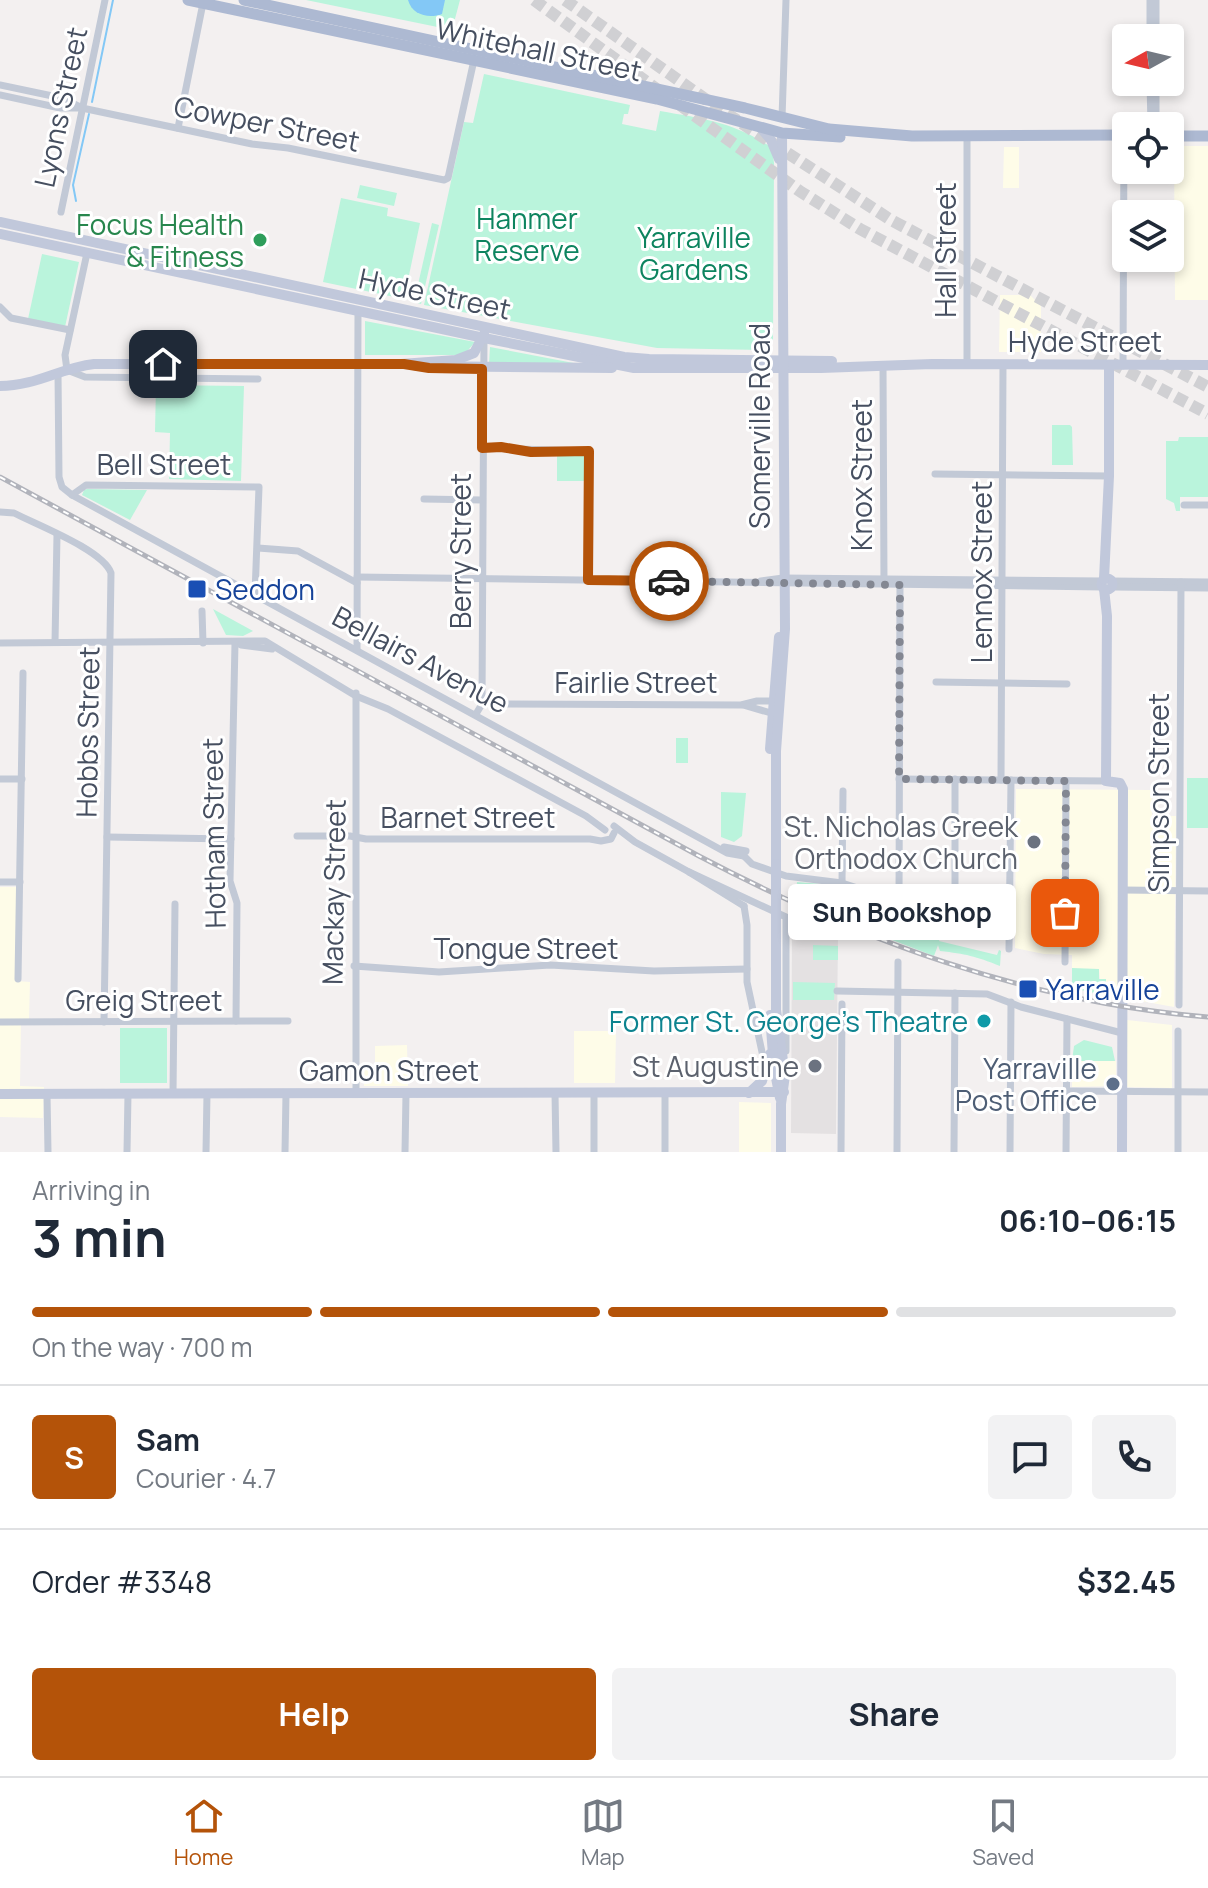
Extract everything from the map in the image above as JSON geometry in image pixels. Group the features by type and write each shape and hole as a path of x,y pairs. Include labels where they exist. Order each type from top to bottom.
{"main road":[{"name":"Whitehall Street","path":"188,0 337,26 745,108 819,128 880,135"},
{"name":"Whitehall Street","path":"244,0 337,26"},
{"name":"Whitehall Street","path":"475,55 782,133 832,137 1112,135"},
{"name":"Somerville Road","path":"782,119 782,133"},
{"path":"1184,136 1208,136"}],"street":[{"name":"Lyons Street","path":"61,212 104,0"},
{"name":"Somerville Road","path":"782,119 786,0"},
{"path":"1150,0 1152,24"},
{"path":"1154,24 1156,0"},
{"path":"178,128 203,2"},
{"name":"Cowper Street","path":"0,95 60,108 82,108 444,180 448,178 475,55"},
{"name":"Cowper Street","path":"0,85 62,98 82,108"},
{"path":"760,127 774,146 783,177"},
{"name":"Somerville Road","path":"781,1092 785,1075 776,1010 777,916 769,865 776,765 769,707 785,637 782,133"},
{"name":"Hall Street","path":"967,136 967,364"},
{"path":"1123,366 1125,184"},
{"name":"Hyde Street","path":"0,222 87,253 358,306"},
{"name":"Hyde Street","path":"0,234 54,240 634,368 783,363"},
{"path":"62,372 87,253"},
{"path":"357,650 358,306"},
{"path":"0,307 11,318 70,330"},
{"path":"0,386 29,384 94,364 404,364 459,360 471,355 485,333"},
{"name":"Hyde Street","path":"485,333 637,358 865,365 1208,365"},
{"name":"Berry Street","path":"482,704 482,366 485,333"},
{"path":"438,361 482,366"},
{"path":"404,364 429,368 634,368"},
{"name":"Knox Street","path":"883,365 884,582"},
{"name":"Lennox Street","path":"1001,780 1003,365"},
{"path":"1109,366 1107,616 1111,782"},
{"path":"62,372 83,377 258,379"},
{"name":"Bellairs Avenue","path":"62,372 59,477 62,487 72,495 718,845 727,853 745,854 751,864 769,865 793,878 842,883 942,915 1009,916"},
{"path":"482,448 501,447 531,452 589,451 588,580"},
{"path":"935,474 1109,476"},
{"name":"Bell Street","path":"72,495 86,485 259,487 258,548"},
{"path":"424,499 482,500"},
{"path":"1184,505 1208,505"},
{"name":"Hobbs Street","path":"0,512 14,513 91,553 109,566 112,577 104,1022"},
{"path":"55,642 57,535"},
{"path":"255,594 258,548 298,551 357,580 481,578 1181,585 1208,588"},
{"path":"899,903 900,582"},
{"path":"1181,585 1208,582"},
{"name":"Simpson Street","path":"1179,1005 1181,585"},
{"path":"202,611 203,643"},
{"path":"0,643 265,641 356,694 635,842 744,906"},
{"name":"Hotham Street","path":"235,643 230,881 237,903 236,1021"},
{"path":"18,979 23,673"},
{"path":"936,682 1067,684"},
{"name":"Mackay Street","path":"356,694 356,1093"},
{"path":"476,714 482,704"},
{"name":"Fairlie Street","path":"482,704 769,707"},
{"path":"0,779 22,779"},
{"path":"899,779 1111,782 1121,785 1122,1152"},
{"path":"955,779 955,915"},
{"path":"1009,949 1011,780"},
{"path":"1065,962 1066,781"},
{"path":"842,883 843,791"},
{"name":"Barnet Street","path":"297,836 590,839 610,831"},
{"path":"107,837 231,839"},
{"path":"689,872 783,914 777,916"},
{"path":"0,882 20,882"},
{"path":"1123,890 1208,891"},
{"path":"744,906 751,900"},
{"path":"173,1094 175,904"},
{"path":"744,906 748,988 765,1071"},
{"name":"Somerville Road","path":"777,916 772,1046 781,1092 781,1152"},
{"path":"897,1152 898,962"},
{"name":"Tongue Street","path":"354,966 439,972 550,965 654,971 747,969"},
{"path":"839,992 987,994 1122,1033"},
{"path":"954,1152 955,993"},
{"path":"1010,1152 1011,1002"},
{"path":"841,1152 842,1004"},
{"path":"1066,1152 1067,1019"},
{"name":"Greig Street","path":"0,1022 288,1021"},
{"path":"1178,1031 1178,1152"},
{"path":"749,1093 761,1082 772,1046"},
{"path":"1067,1091 1208,1092"},
{"name":"Gamon Street","path":"0,1094 781,1092"},
{"path":"555,1093 556,1152"},
{"path":"594,1093 594,1152"},
{"path":"665,1093 665,1152"},
{"path":"47,1094 48,1152"},
{"path":"127,1152 128,1094"},
{"path":"206,1152 207,1094"},
{"path":"285,1152 286,1094"},
{"path":"405,1152 406,1094"}],"shaded area":[{"path":"1184,146 1208,146 1208,300 1175,300 1175,272 1184,272 1184,200 1174,200 1174,184 1184,184"},
{"path":"1004,147 1019,147 1019,188 1003,188"},
{"path":"1000,295 1030,295 1041,306 1041,352 999,352"},
{"path":"1016,789 1152,790 1152,816 1176,816 1174,1007 1130,999 1113,987 1105,986 1099,969 1072,969 1072,955 1044,954 1015,948"},
{"path":"0,887 18,887 17,981 30,982 29,1020 21,1020 20,1086 44,1087 43,1118 0,1117"},
{"path":"792,916 838,936 836,1134 791,1133"},
{"path":"1127,1020 1172,1025 1172,1088 1127,1087"},
{"path":"574,1031 616,1031 615,1083 574,1083"},
{"path":"407,1045 408,1086 364,1086 364,1068 375,1068 375,1046"},
{"path":"1072,1061 1116,1061 1116,1086 1072,1087"},
{"path":"739,1102 771,1103 771,1152 739,1152"}],"green space":[{"path":"306,0 460,0 452,30"},
{"path":"484,74 630,105 622,124 656,131 660,111 732,127 772,148 773,340 762,350 657,348 424,305 464,122 473,123"},
{"path":"360,185 397,193 394,206 357,198"},
{"path":"341,198 388,208 387,216 420,223 404,299 323,282"},
{"path":"432,223 439,225 421,304 414,302"},
{"path":"42,254 79,262 65,327 28,319"},
{"path":"365,321 475,342 464,355 365,355"},
{"path":"490,347 584,365 489,364"},
{"path":"156,385 244,386 241,481 169,479 170,433 155,432"},
{"path":"1052,425 1072,427 1073,465 1052,465"},
{"path":"1179,437 1208,437 1208,497 1180,497 1180,511 1176,511 1174,503 1166,499 1166,441 1178,441"},
{"path":"557,454 584,454 584,481 557,481"},
{"path":"87,489 147,490 130,520 82,495"},
{"path":"213,609 253,631 243,636 226,635"},
{"path":"676,738 688,738 688,763 676,763"},
{"path":"1187,778 1208,778 1208,828 1187,828"},
{"path":"721,792 746,793 742,836 734,842 721,837"},
{"path":"797,882 834,885 897,910 898,922 941,935 939,941 997,955 999,950 1000,966 970,956 940,951 938,945 934,956 853,925 796,898"},
{"path":"813,945 838,946 838,960 813,960"},
{"path":"1072,968 1099,969 1099,979 1106,979 1106,985 1112,986 1112,997 1072,988"},
{"path":"793,982 835,983 834,1000 793,1000"},
{"path":"120,1028 167,1028 167,1083 120,1083"},
{"path":"1084,1040 1112,1047 1115,1061 1072,1061 1074,1046"}],"water":[{"path":"408,0 445,0 442,14 432,16 417,12"}],"waterway":[{"path":"92,102 113,0"},
{"path":"76,201 73,185 89,114"}],"tunnel":[{"path":"534,0 658,90"},
{"path":"565,0 715,106 891,220 1208,387"},
{"path":"680,105 801,192 860,229 1208,414"}],"railway":[{"path":"0,477 699,856 821,914 883,940 1010,982 1141,1009 1208,1017"}],"way so far":[{"path":"669,581 900,585 899,779 1066,781 1065,913"}],"place":[{"name":"Focus Health & Fitness","path":"260,240"},
{"name":"Seddon","path":"197,589"},
{"name":"St. Nicholas Greek Orthodox Church","path":"1034,842"},
{"name":"Sun Bookshop","path":"1065,913"},
{"name":"Yarraville","path":"1028,989"},
{"name":"Former St. George's Theatre","path":"984,1021"},
{"name":"St Augustine","path":"815,1066"},
{"name":"Yarraville Post Office","path":"1113,1084"}],"route":[{"path":"163,364 404,364 482,369 482,448 501,447 531,452 589,451 588,580 669,581"}],"park label":[{"name":"Hanmer Reserve","path":"527,234"},
{"name":"Yarraville Gardens","path":"694,253"}]}
